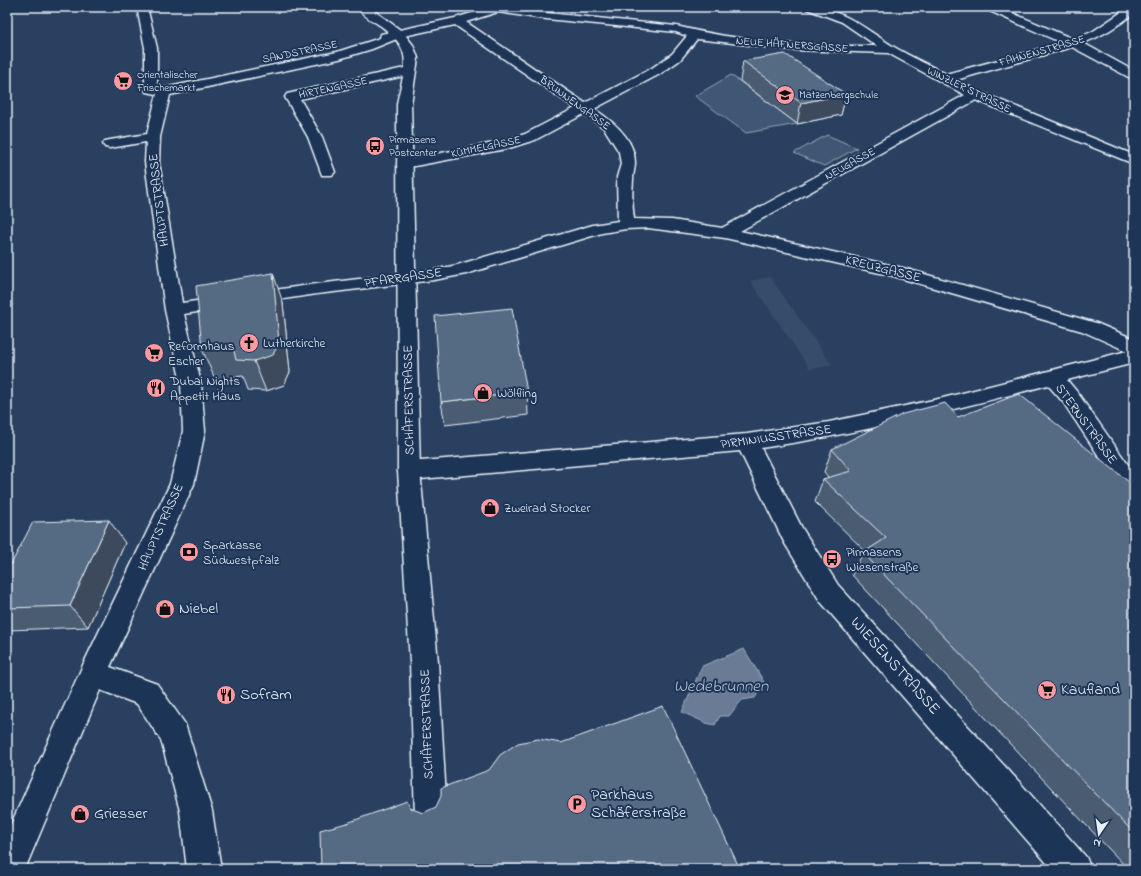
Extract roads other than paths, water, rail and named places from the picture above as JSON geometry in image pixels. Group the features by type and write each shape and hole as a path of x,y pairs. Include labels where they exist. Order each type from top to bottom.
{"street":[{"path":"142,7 151,48 151,89 164,92"},
{"name":"SCHÄFERSTRASSE","path":"362,7 399,34 411,53 412,58 404,104 410,471 424,662 431,816"},
{"name":"WINZLER STRASSE","path":"811,7 846,20 890,49 975,95 1134,160"},
{"path":"989,7 1074,44 1134,76"},
{"name":"SANDSTRASSE","path":"164,92 212,83 213,74 229,67 349,42 399,34 457,21 502,8"},
{"name":"NEUE HÄFNERSGASSE","path":"502,8 537,15 684,30 694,35 782,46 857,50 890,49"},
{"name":"FAHNENSTRASSE","path":"944,79 1074,44 1096,34 1116,22 1134,8"},
{"name":"BRUNNENGASSE","path":"457,21 609,125 619,138 626,152 628,164 624,176 626,224"},
{"name":"KÜMMELGASSE","path":"404,164 519,142 586,109 666,64 684,48 694,35"},
{"name":"HIRTENGASSE","path":"327,172 315,137 292,97 409,71"},
{"name":"HAUPTSTRASSE","path":"8,869 93,674 182,484 194,431 191,383 174,310 152,162 153,137 164,92"},
{"name":"NEUGASSE","path":"725,233 975,95"},
{"path":"110,144 153,137"},
{"name":"KREUZGASSE","path":"626,224 672,225 725,233 898,272 1089,327 1134,347"},
{"name":"PFARRGASSE","path":"174,310 318,289 406,280 460,270 600,229 626,224"},
{"name":"PIRMINIUSSTRASSE","path":"410,471 747,442 829,430 943,405 1134,356"},
{"name":"STERNSTRASSE","path":"1052,377 1070,397 1134,491"},
{"name":"WIESENSTRASSE","path":"747,442 793,535 830,592 1012,796 1074,869"},
{"path":"93,674 147,694 174,734 196,811 204,869"}],"water":[{"name":"Wedebrunnen","path":"744,649 764,682 755,698 742,700 729,716 720,716 715,725 706,723 682,712 702,666"}],"place":[{"name":"Orientalischer Frischemarkt","path":"123,81"},
{"name":"Matzenbergschule","path":"785,95"},
{"name":"Pirmasens Postcenter","path":"375,146"},
{"name":"Lutherkirche","path":"249,343"},
{"name":"Reformhaus Escher","path":"154,353"},
{"name":"Dubai Nights Appetit Haus","path":"156,388"},
{"name":"Wölfling","path":"483,393"},
{"name":"Zweirad Stocker","path":"490,508"},
{"name":"Sparkasse Südwestpfalz","path":"189,552"},
{"name":"Pirmasens Wiesenstraße","path":"832,559"},
{"name":"Niebel","path":"165,609"},
{"name":"Kaufland","path":"1047,690"},
{"name":"Sofram","path":"226,695"},
{"name":"Parkhaus Schäferstraße","path":"577,804"},
{"name":"Griesser","path":"80,814"}]}
